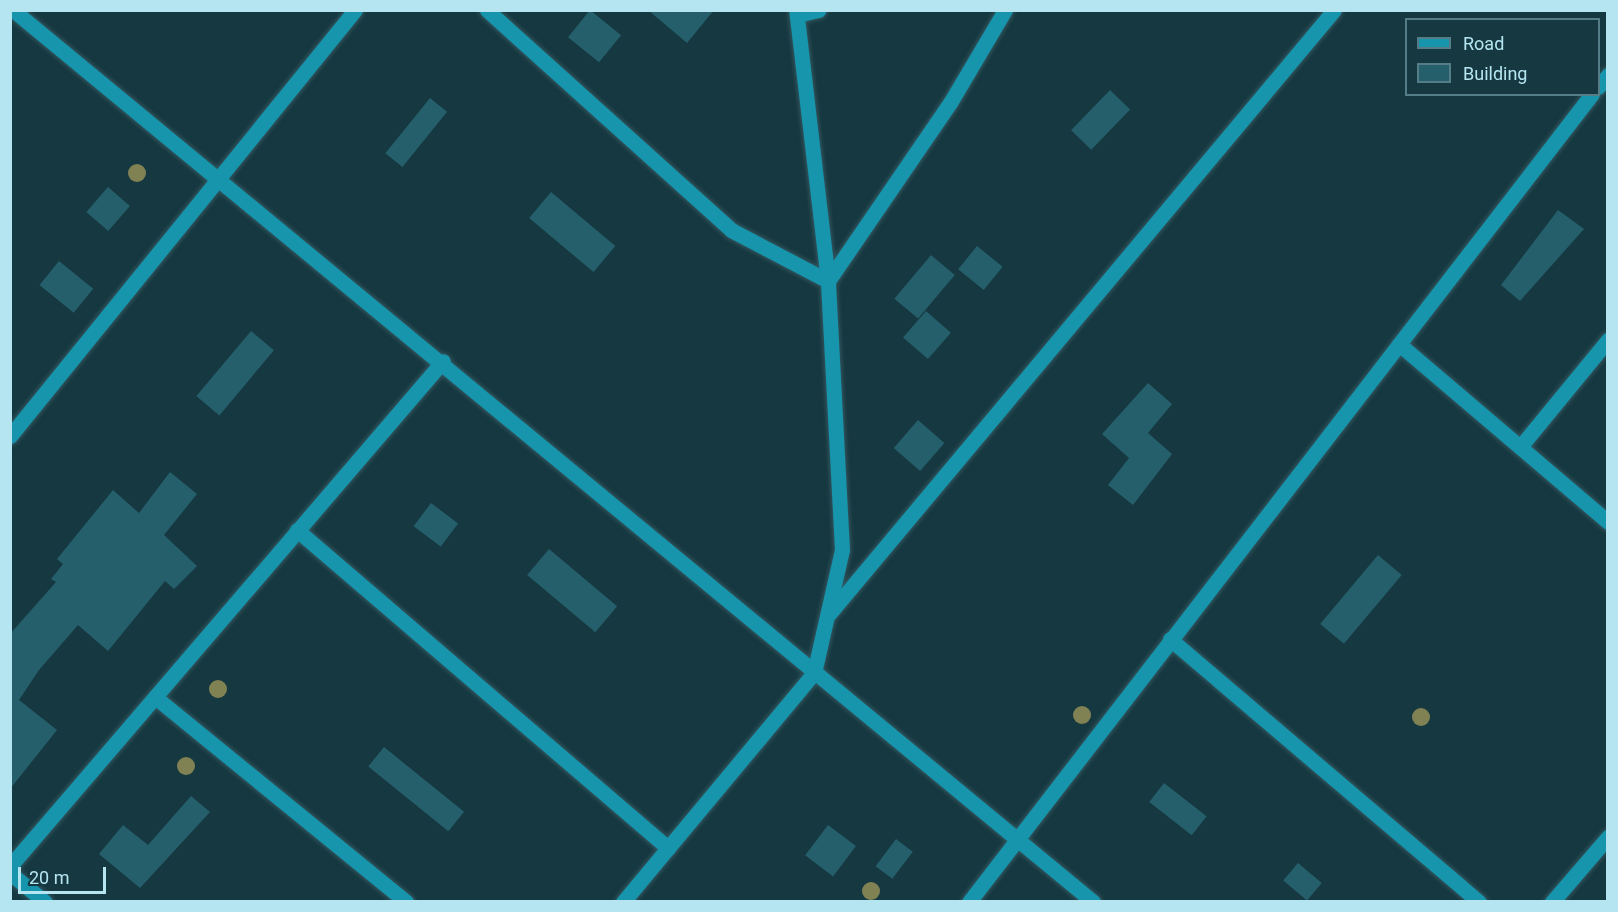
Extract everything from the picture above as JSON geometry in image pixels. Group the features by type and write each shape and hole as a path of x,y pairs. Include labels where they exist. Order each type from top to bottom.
{"street":[{"path":"13,10 443,361 814,673 1093,902"},
{"path":"10,436 355,10"},
{"path":"487,10 731,230 828,281"},
{"path":"623,902 814,673 842,550 828,281 797,13 818,10"},
{"path":"828,281 950,103 1005,10"},
{"path":"827,616 1334,10"},
{"path":"969,902 1591,96"},
{"path":"1520,447 1608,340"},
{"path":"1399,344 1608,522"},
{"path":"10,866 443,361"},
{"path":"297,530 668,848"},
{"path":"1170,639 1479,902"},
{"path":"155,697 406,902"},
{"path":"1552,902 1608,837"},
{"path":"10,873 45,902"}],"building":[{"path":"590,10 621,35 599,62 568,37"},
{"path":"648,10 714,10 687,43"},
{"path":"1110,90 1130,109 1091,150 1071,130"},
{"path":"430,98 447,112 402,167 385,153"},
{"path":"108,187 130,206 108,231 86,212"},
{"path":"551,192 615,246 593,272 529,218"},
{"path":"1558,210 1584,229 1520,301 1501,285"},
{"path":"977,246 1003,267 984,290 958,269"},
{"path":"931,255 955,275 918,319 894,299"},
{"path":"59,261 93,289 74,313 39,285"},
{"path":"926,311 951,333 928,359 903,337"},
{"path":"251,331 274,350 219,415 196,396"},
{"path":"1148,383 1172,404 1148,433 1172,454 1133,505 1108,485 1129,458 1102,434"},
{"path":"918,420 944,443 920,471 894,448"},
{"path":"170,472 197,494 164,535 197,566 174,589 165,581 108,651 78,625 39,670 19,700 57,730 10,789 10,634 56,582 51,579 63,564 57,559 113,490 139,513"},
{"path":"431,503 458,523 441,547 414,526"},
{"path":"549,549 617,606 595,632 527,575"},
{"path":"1378,555 1402,575 1344,644 1320,624"},
{"path":"384,747 464,812 448,831 368,766"},
{"path":"1164,783 1207,816 1192,835 1149,802"},
{"path":"191,796 210,812 140,888 99,854 123,825 148,845"},
{"path":"828,825 856,846 833,876 805,855"},
{"path":"896,839 913,852 892,879 876,866"},
{"path":"1298,863 1322,883 1307,901 1283,881"}]}
